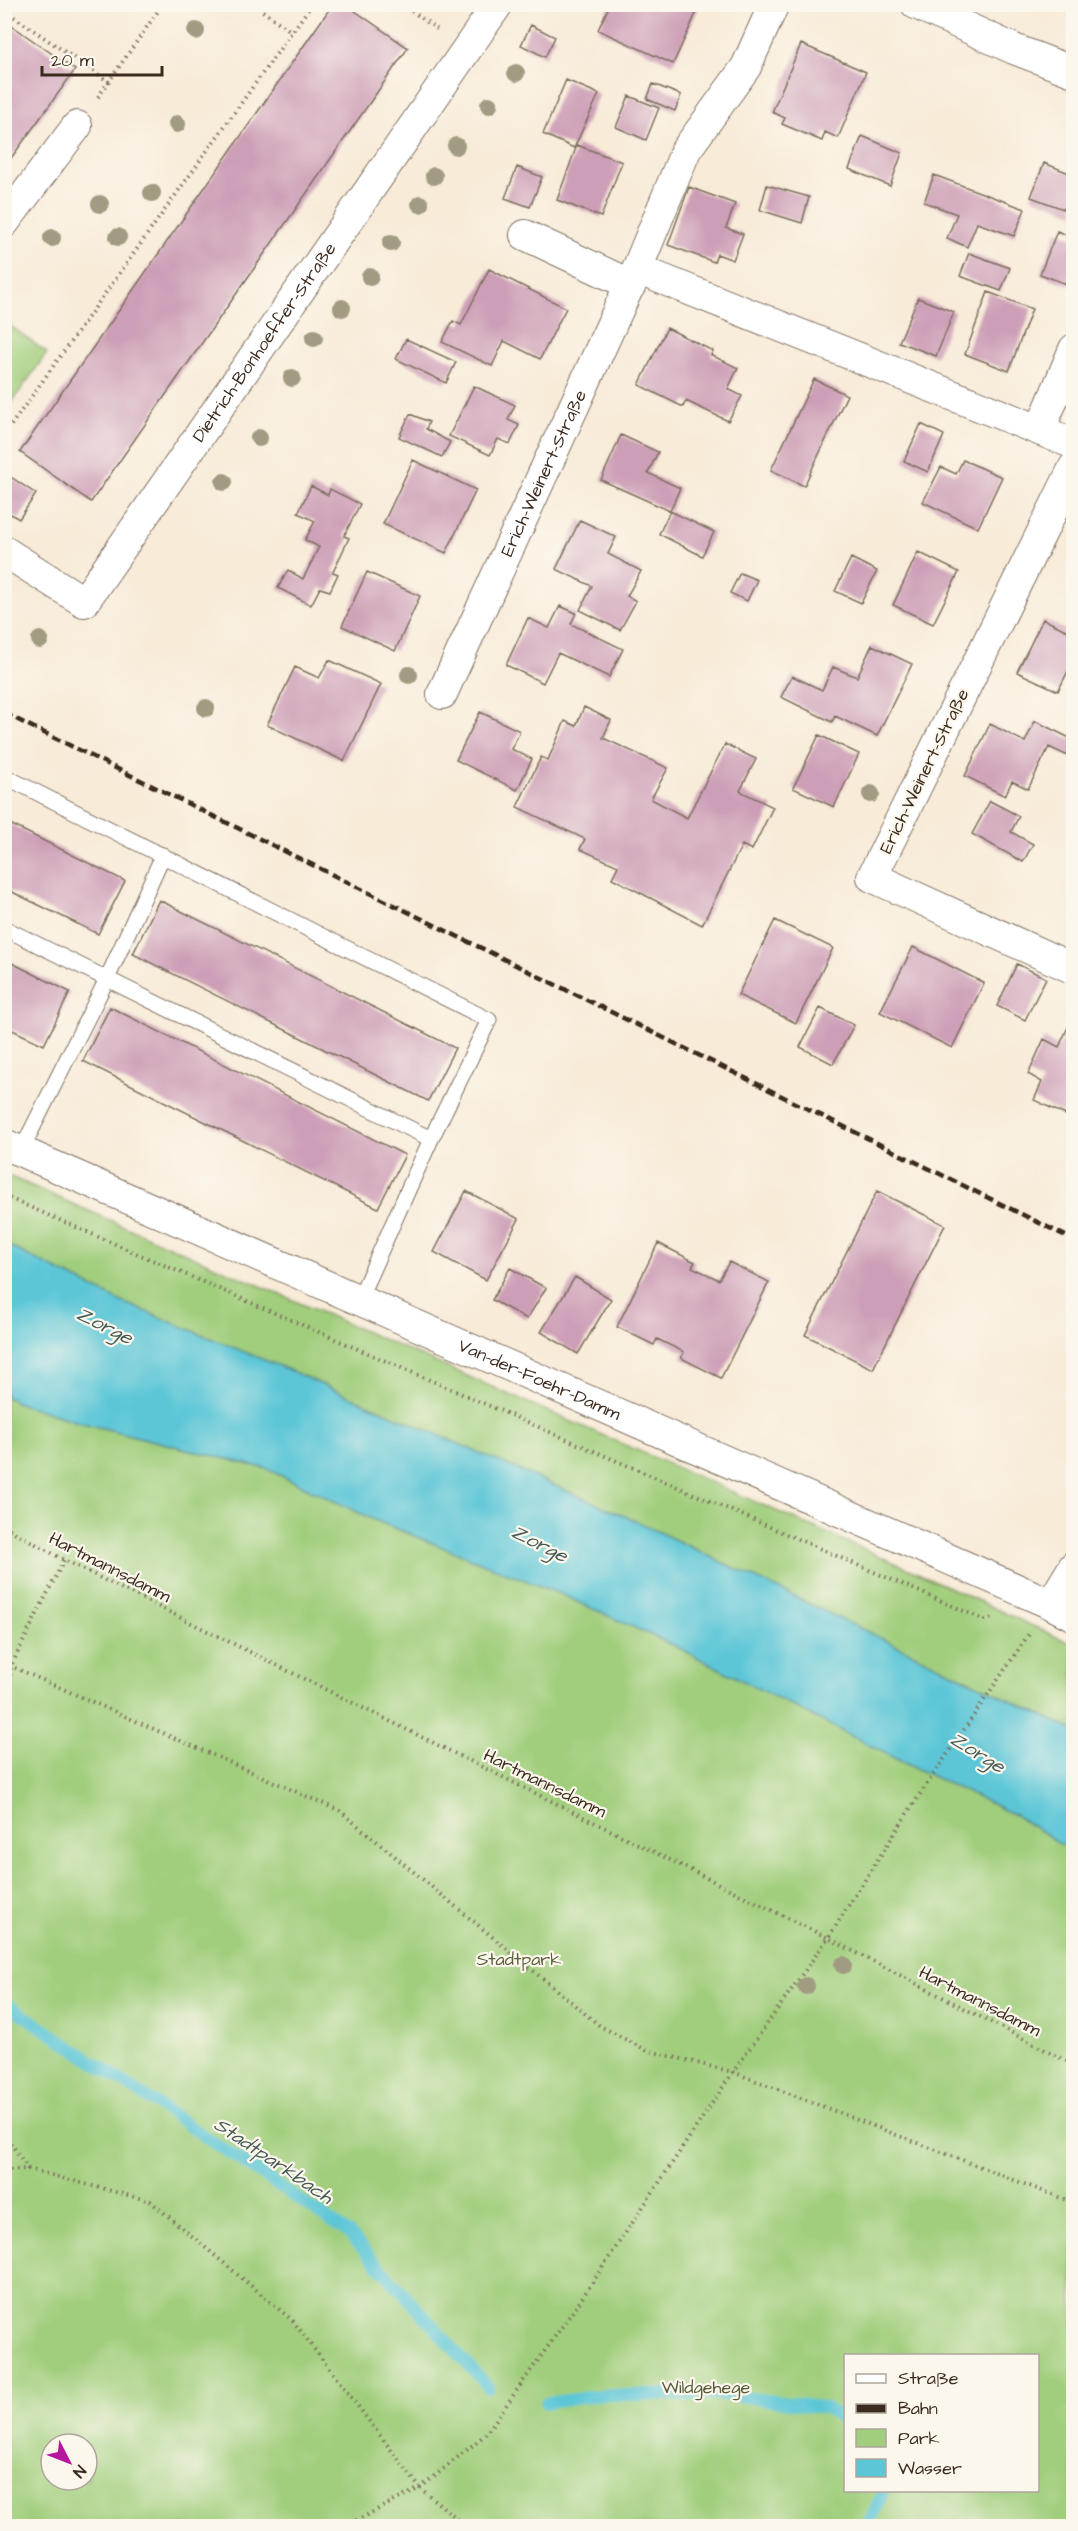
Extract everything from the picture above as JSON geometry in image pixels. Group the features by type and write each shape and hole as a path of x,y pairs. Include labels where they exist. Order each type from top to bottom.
{"street":[{"name":"Dietrich-Bonhoeffer-Straße","path":"4,551 84,602 498,4"},
{"name":"Erich-Weinert-Straße","path":"442,694 634,277 686,150 746,67 774,4"},
{"path":"916,4 1014,49 1074,72"},
{"path":"4,223 77,126"},
{"path":"525,236 1074,444"},
{"path":"1040,430 1074,349"},
{"name":"Erich-Weinert-Straße","path":"1074,467 872,877 1074,969"},
{"name":"Van-der-Foehr-Damm","path":"12,1148 1062,1610"},
{"path":"1062,1610 1074,1566"}],"lane":[{"path":"4,776 489,1020 431,1139 359,1299"},
{"path":"12,1148 107,979 163,855"},
{"path":"4,928 431,1139"}],"path":[{"path":"77,126 163,4"},
{"path":"253,4 292,32"},
{"path":"4,435 312,4"},
{"path":"4,10 109,82"},
{"path":"4,1196 985,1620 996,1617"},
{"name":"Hartmannsdamm","path":"4,1526 64,1560 828,1938 1074,2065"},
{"path":"4,1741 11,1666 64,1560"},
{"path":"345,2526 420,2488 485,2435 576,2307 733,2072 828,1938 910,1809 998,1678 1062,1610"},
{"path":"4,1665 11,1666 340,1811 600,2026 646,2050 733,2072 1074,2202"},
{"path":"4,2133 28,2169"},
{"path":"4,2170 28,2169 150,2201 292,2320 420,2488 466,2526"}],"green space":[{"path":"5,322 47,353 5,412"},
{"name":"Stadtpark","path":"4,1174 907,1568 1070,1643 1073,1638 1073,2526 5,2526"}],"water":[{"name":"Zorge","path":"5,1244 120,1301 289,1370 634,1520 1073,1730 1073,1852 1015,1815 902,1762 679,1648 560,1594 372,1519 267,1469 78,1422 15,1402 5,1396"}],"building":[{"path":"333,4 345,4 408,48 91,502 20,452"},
{"path":"610,4 700,5 673,64 598,30"},
{"path":"8,23 75,70 4,168 4,27"},
{"path":"531,25 555,37 545,57 521,45"},
{"path":"801,44 866,72 838,138 825,132 822,141 782,124 785,118 772,112"},
{"path":"566,80 599,94 574,148 543,134"},
{"path":"653,84 681,95 675,111 647,99"},
{"path":"629,96 659,108 646,140 616,127"},
{"path":"862,136 902,153 890,186 849,169"},
{"path":"577,145 622,162 601,217 557,200"},
{"path":"1044,163 1074,175 1074,213 1031,197"},
{"path":"517,167 542,177 530,207 505,198"},
{"path":"934,175 1025,209 1014,236 977,223 967,247 947,238 957,214 924,202"},
{"path":"767,185 809,197 802,223 760,210"},
{"path":"689,187 735,204 726,228 743,234 733,260 717,254 714,262 668,245"},
{"path":"1057,231 1074,238 1074,287 1040,274"},
{"path":"969,253 1010,268 1001,291 960,276"},
{"path":"489,269 566,308 540,359 504,341 492,366 442,342 453,321 461,325"},
{"path":"988,292 1032,309 1009,371 965,354"},
{"path":"918,298 954,312 936,356 899,342"},
{"path":"667,328 713,351 711,355 738,368 728,389 742,396 728,421 686,401 683,407 639,385"},
{"path":"406,339 456,362 446,383 396,359"},
{"path":"814,379 847,395 804,486 771,470"},
{"path":"474,386 515,405 508,420 519,425 510,444 498,439 490,455 449,436"},
{"path":"410,414 429,422 426,429 450,442 442,457 399,437"},
{"path":"921,424 944,435 928,472 904,461"},
{"path":"621,435 658,452 648,473 680,488 670,511 601,480"},
{"path":"413,460 476,490 446,553 383,524"},
{"path":"963,460 1002,477 978,528 923,502 941,467 956,474"},
{"path":"8,475 36,494 19,519 4,510 4,480"},
{"path":"311,486 328,495 330,489 360,504 344,536 349,538 333,572 338,574 330,591 320,588 311,605 278,588 288,570 303,579 319,547 305,540 315,521 298,513"},
{"path":"670,511 714,532 702,556 659,534"},
{"path":"580,520 616,537 608,554 641,571 627,596 636,601 620,630 580,610 592,586 556,569"},
{"path":"918,552 959,572 933,624 893,605"},
{"path":"851,558 877,571 861,603 835,591"},
{"path":"367,572 420,596 395,651 342,626"},
{"path":"740,573 757,580 747,601 730,593"},
{"path":"560,606 576,613 571,624 623,649 609,677 558,653 543,683 506,665 528,618 549,628"},
{"path":"1043,619 1074,634 1074,659 1058,691 1017,672"},
{"path":"872,645 912,664 877,736 835,716 832,722 781,697 792,676 822,690 833,667 857,677"},
{"path":"329,660 381,684 344,761 267,725 295,667 319,678"},
{"path":"584,707 611,720 603,738 668,768 651,799 687,818 725,744 756,759 740,791 773,807 752,850 742,845 702,925 612,878 618,866 580,849 585,839 517,807 541,757 548,760 565,721 576,726"},
{"path":"480,712 520,731 511,749 532,759 517,790 456,760"},
{"path":"1035,721 1074,740 1074,759 1049,747 1028,789 1012,781 1005,796 965,776 990,724 1025,742"},
{"path":"819,735 859,754 834,807 793,788"},
{"path":"990,801 1019,816 1011,832 1033,844 1023,862 972,834"},
{"path":"4,821 125,881 98,934 4,888"},
{"path":"159,900 455,1048 428,1101 133,954"},
{"path":"775,920 833,948 796,1023 738,995"},
{"path":"913,947 984,983 952,1048 880,1012"},
{"path":"4,959 70,992 44,1045 4,1026"},
{"path":"1017,964 1046,978 1025,1020 997,1006"},
{"path":"110,1007 405,1155 378,1208 83,1061"},
{"path":"820,1008 854,1025 833,1064 800,1047"},
{"path":"1068,1027 1074,1030 1074,1119 1034,1100 1042,1082 1028,1074 1044,1039 1059,1047"},
{"path":"466,1191 519,1219 486,1280 434,1252"},
{"path":"877,1191 945,1225 873,1369 805,1335"},
{"path":"658,1243 695,1262 692,1267 719,1280 729,1262 769,1282 721,1378 681,1358 684,1352 657,1339 654,1345 617,1327"},
{"path":"510,1268 546,1288 527,1319 492,1300"},
{"path":"575,1277 611,1299 578,1354 541,1332"}],"waterway":[{"name":"Stadtparkbach","path":"4,2002 349,2233 489,2388"},
{"name":"Stadtparkbach","path":"546,2403 602,2395 730,2395 826,2408 844,2420"},
{"name":"Stadtparkbach","path":"868,2526 883,2492"}],"railway":[{"path":"4,713 1074,1240"}],"park label":[{"name":"Wildgehege","path":"706,2387"}]}
